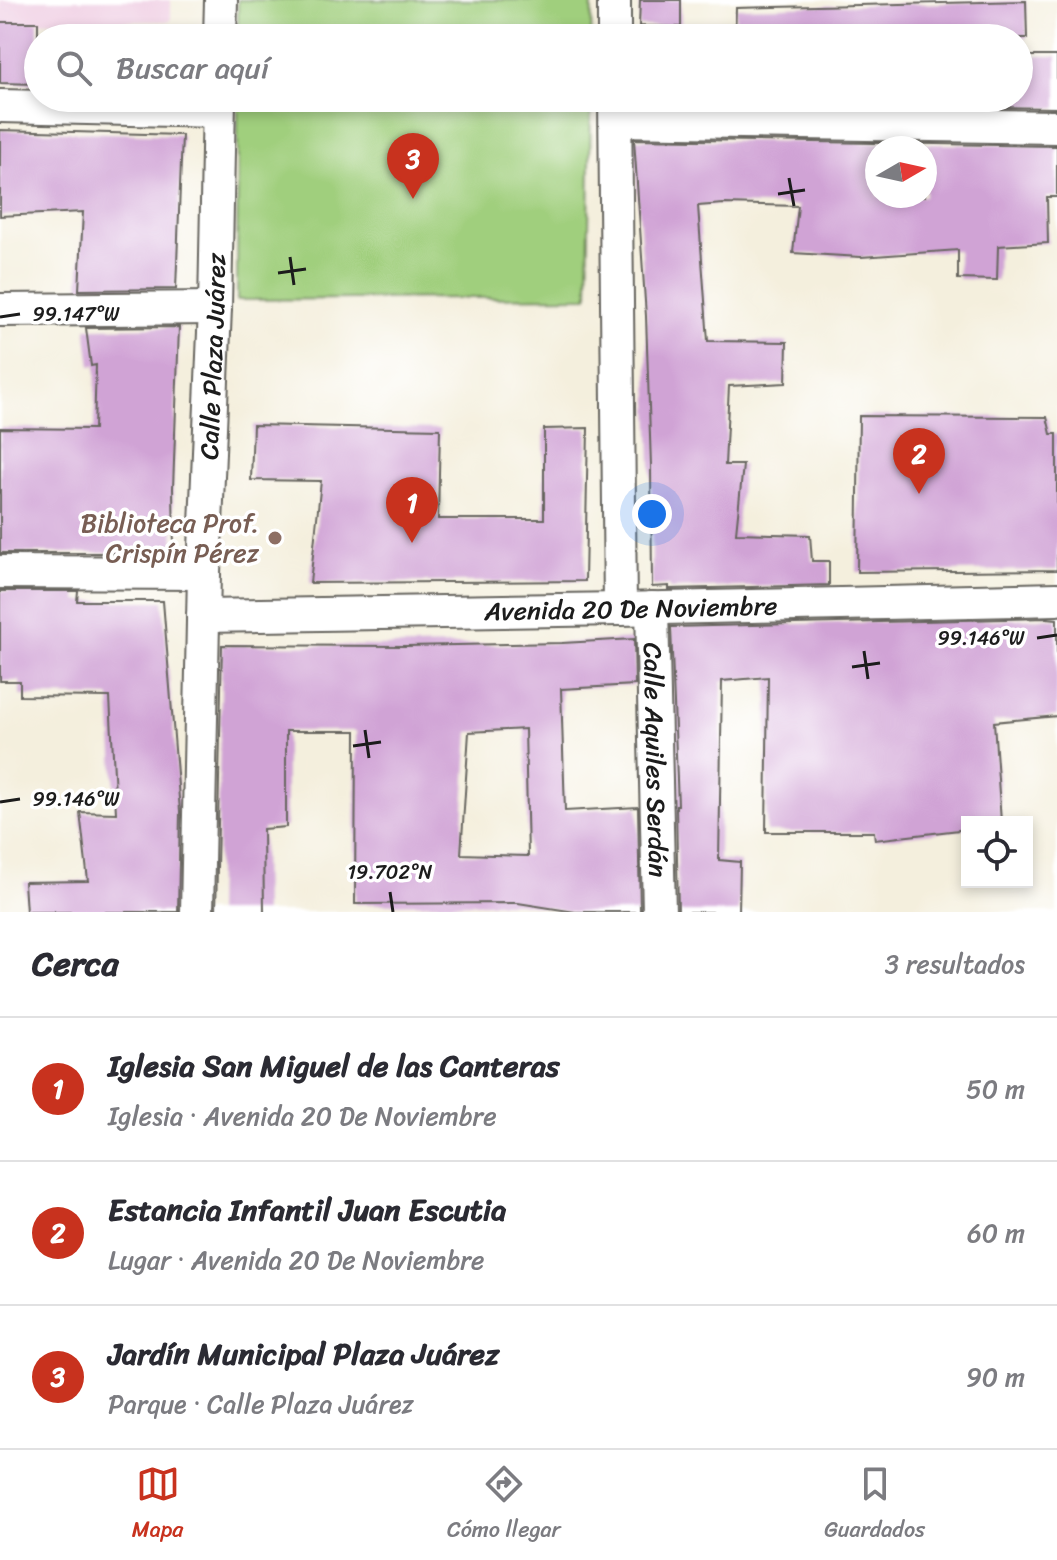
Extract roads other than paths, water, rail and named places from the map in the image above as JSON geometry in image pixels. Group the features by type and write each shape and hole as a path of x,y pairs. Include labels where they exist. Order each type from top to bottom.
{"street":[{"path":"220,24 221,0"},
{"path":"614,0 614,24"},
{"path":"0,106 24,106"},
{"name":"Calle Plaza Juárez","path":"197,912 218,112"},
{"path":"615,112 620,609"},
{"path":"689,112 1057,127"},
{"path":"0,310 215,308"},
{"path":"0,572 204,573"},
{"name":"Avenida 20 De Noviembre","path":"203,616 1057,599"},
{"name":"Calle Aquiles Serdán","path":"652,608 659,912"}],"place":[{"name":"Jardín Municipal Plaza Juárez","path":"413,199"},
{"name":"Estancia Infantil Juan Escutia","path":"919,494"},
{"name":"Biblioteca Prof. Crispín Pérez","path":"275,538"},
{"name":"Iglesia San Miguel de las Canteras","path":"412,543"}]}
